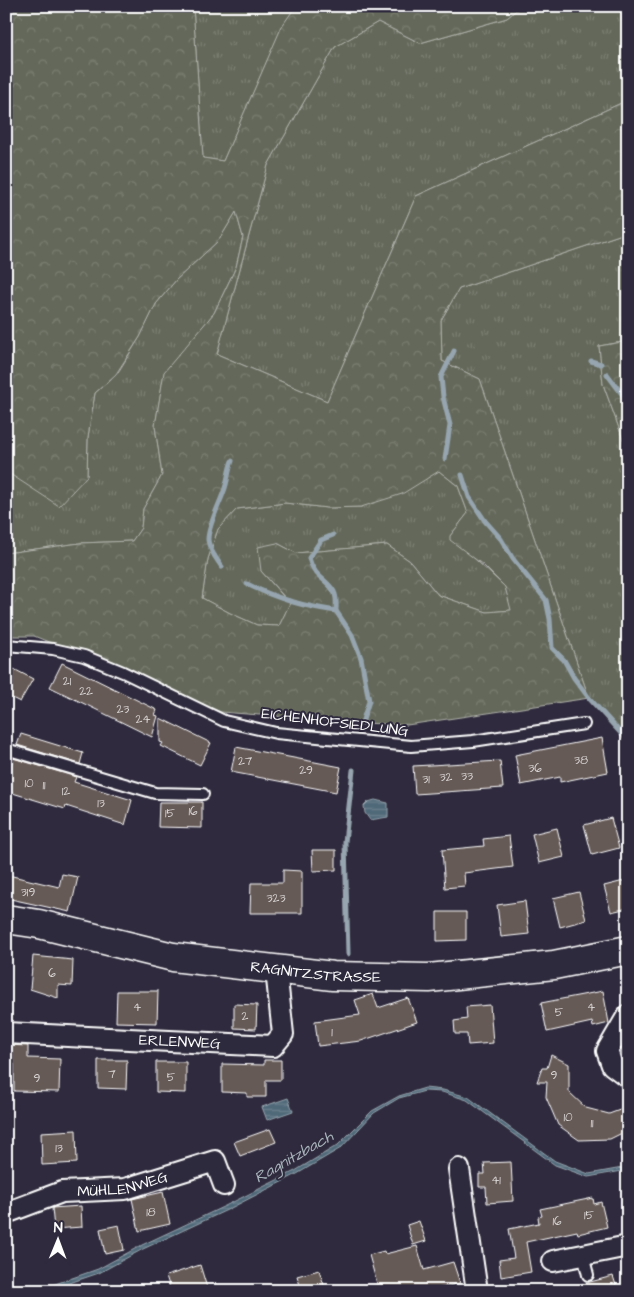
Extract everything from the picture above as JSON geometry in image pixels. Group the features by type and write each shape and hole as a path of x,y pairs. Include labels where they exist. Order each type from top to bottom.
{"main road":[{"name":"RAGNITZSTRASSE","path":"6,919 39,924 173,957 333,976 429,978 554,965 627,952"}],"street":[{"name":"ERLENWEG","path":"6,1033 273,1046 283,1034 276,970"},
{"path":"628,1015 607,1051 612,1065 628,1077"},
{"name":"MÜHLENWEG","path":"6,1213 62,1192 125,1189 215,1161 224,1185"},
{"path":"459,1169 477,1291"},
{"path":"553,1261 628,1246"}],"lane":[{"name":"EICHENHOFSIEDLUNG","path":"6,644 53,649 84,656 123,672 224,721 276,733 411,746 473,741 584,724"},
{"path":"6,749 155,794 203,794"},
{"path":"583,1255 588,1275"}],"green space":[{"path":"6,6 193,6 203,158 223,161 282,26 296,6 521,6 507,18 420,43 378,22 335,47 268,165 217,354 327,401 416,196 628,100 628,232 459,289 441,320 442,361 480,379 589,698 407,725 221,712 34,636 6,636 6,553 80,543 132,541 141,528 143,509 162,475 155,426 164,372 214,313 236,267 243,237 236,212 219,240 176,280 156,304 140,337 116,374 95,393 88,437 87,476 59,506 10,474 6,475","holes":["439,471 458,486 468,513 450,536 450,540 483,565 505,587 511,610 487,612 438,595 410,561 387,545 296,553 277,543 258,547 261,571 290,603 279,626 257,625 202,598 208,559 218,529 237,509 285,503 327,508 361,507 402,494"]},
{"path":"193,6 296,6 282,27 223,161 203,158"},
{"path":"521,6 628,6 628,100 416,196 327,401 217,354 268,165 335,47 378,22 420,43 507,18"},
{"path":"236,212 243,237 236,267 214,313 164,373 155,426 162,475 143,509 141,528 132,541 80,543 6,553 6,475 87,476 88,437 95,393 117,374 140,337 156,304 176,280 219,240"},
{"path":"628,232 628,341 599,346 603,384 628,453 628,741 589,698 480,379 442,361 441,320 459,289"},
{"path":"628,341 628,453 603,384 599,346"},
{"path":"439,471 458,486 468,513 450,536 505,587 512,610 487,612 438,595 410,561 387,545 296,553 277,543 261,571 290,604 279,626 257,625 202,598 208,559 218,529 237,509 285,503 327,508 361,507"}],"water":[{"path":"375,800 388,803 388,817 370,820 365,813 364,806 368,802"},
{"name":"Ragnitzbach","path":"425,1088 443,1090 468,1097 555,1161 589,1174 628,1167 628,1170 588,1177 555,1165 467,1100 442,1092 425,1091 399,1098 374,1113 341,1148 297,1174 227,1210 143,1249 99,1273 46,1291 35,1291 98,1269 142,1245 295,1171 338,1145 372,1111 399,1096"},
{"path":"288,1098 293,1111 267,1120 262,1107"}],"building":[{"path":"62,663 157,710 155,715 158,716 152,737 50,687"},
{"path":"6,665 33,679 20,702 6,695"},
{"path":"160,718 211,743 200,765 161,746 163,743 160,742"},
{"path":"21,734 83,753 80,764 17,745"},
{"path":"602,738 608,772 560,782 560,777 521,785 515,755"},
{"path":"236,747 341,767 336,792 231,772"},
{"path":"13,758 76,777 74,782 132,800 125,825 66,806 65,809 6,791 6,764 11,765"},
{"path":"500,761 503,788 415,794 413,766"},
{"path":"159,802 202,802 202,828 158,827"},
{"path":"611,818 619,848 592,855 584,825"},
{"path":"557,828 564,857 539,863 532,834"},
{"path":"509,836 513,867 464,873 465,886 445,888 442,850 484,846 483,839"},
{"path":"312,850 336,850 336,870 313,871"},
{"path":"283,870 302,871 302,913 250,913 251,883 283,883"},
{"path":"62,874 78,877 70,912 6,898 8,875 59,887"},
{"path":"628,880 628,908 611,912 604,886"},
{"path":"579,892 586,920 560,927 553,898"},
{"path":"525,901 529,934 501,937 497,905"},
{"path":"437,912 466,912 466,940 437,941"},
{"path":"33,956 73,960 72,986 58,985 58,998 30,989"},
{"path":"117,991 158,991 157,1023 116,1022"},
{"path":"603,991 609,1023 593,1027 592,1022 547,1032 541,1003"},
{"path":"373,994 378,1008 408,998 417,1022 361,1041 318,1046 315,1021 360,1015 355,1000"},
{"path":"234,1004 257,1005 256,1029 234,1028"},
{"path":"490,1005 493,1043 468,1045 467,1034 455,1034 454,1021 467,1019 466,1007"},
{"path":"6,1045 28,1046 28,1058 60,1059 59,1092 14,1091 14,1064 6,1064"},
{"path":"551,1055 569,1064 569,1092 586,1108 609,1114 628,1107 628,1130 610,1139 579,1140 558,1125 546,1097 547,1082 537,1082 542,1068 547,1068"},
{"path":"98,1060 127,1060 126,1089 98,1088"},
{"path":"264,1060 281,1060 281,1080 266,1080 266,1097 247,1097 247,1093 222,1092 222,1064 264,1065"},
{"path":"156,1062 186,1062 186,1093 156,1092"},
{"path":"270,1129 276,1142 240,1156 234,1142"},
{"path":"76,1130 77,1163 42,1165 41,1132"},
{"path":"511,1162 513,1201 487,1203 486,1187 479,1187 479,1174 485,1174 484,1163"},
{"path":"163,1192 170,1224 139,1231 132,1199"},
{"path":"593,1198 594,1204 601,1202 607,1227 578,1234 577,1231 526,1242 531,1272 501,1277 499,1260 514,1258 509,1229 539,1223 538,1217 542,1216 540,1209"},
{"path":"81,1206 82,1227 54,1229 52,1208"},
{"path":"419,1221 426,1241 413,1245 407,1225"},
{"path":"119,1225 124,1250 105,1254 100,1229"},
{"path":"417,1246 424,1270 453,1262 460,1283 430,1291 379,1291 369,1255 384,1251 385,1254"},
{"path":"200,1265 208,1291 171,1291 166,1276"},
{"path":"319,1270 326,1291 302,1291 297,1276"},
{"path":"613,1276 618,1291 575,1291 575,1286"}],"waterway":[{"path":"445,459 450,425 443,397 441,377 454,351"},
{"path":"591,361 601,364"},
{"path":"607,374 628,402"},
{"path":"222,567 211,550 208,539 232,461"},
{"path":"462,475 469,497 485,521 501,539 513,559 546,600 550,619 552,648 564,660 574,678 589,698 628,741"},
{"path":"333,535 321,540 309,558 314,571 333,589 336,598 336,611"},
{"path":"247,584 290,601 336,611 352,635 361,658 369,701 362,723"},
{"path":"348,954 345,842 353,770"}]}
